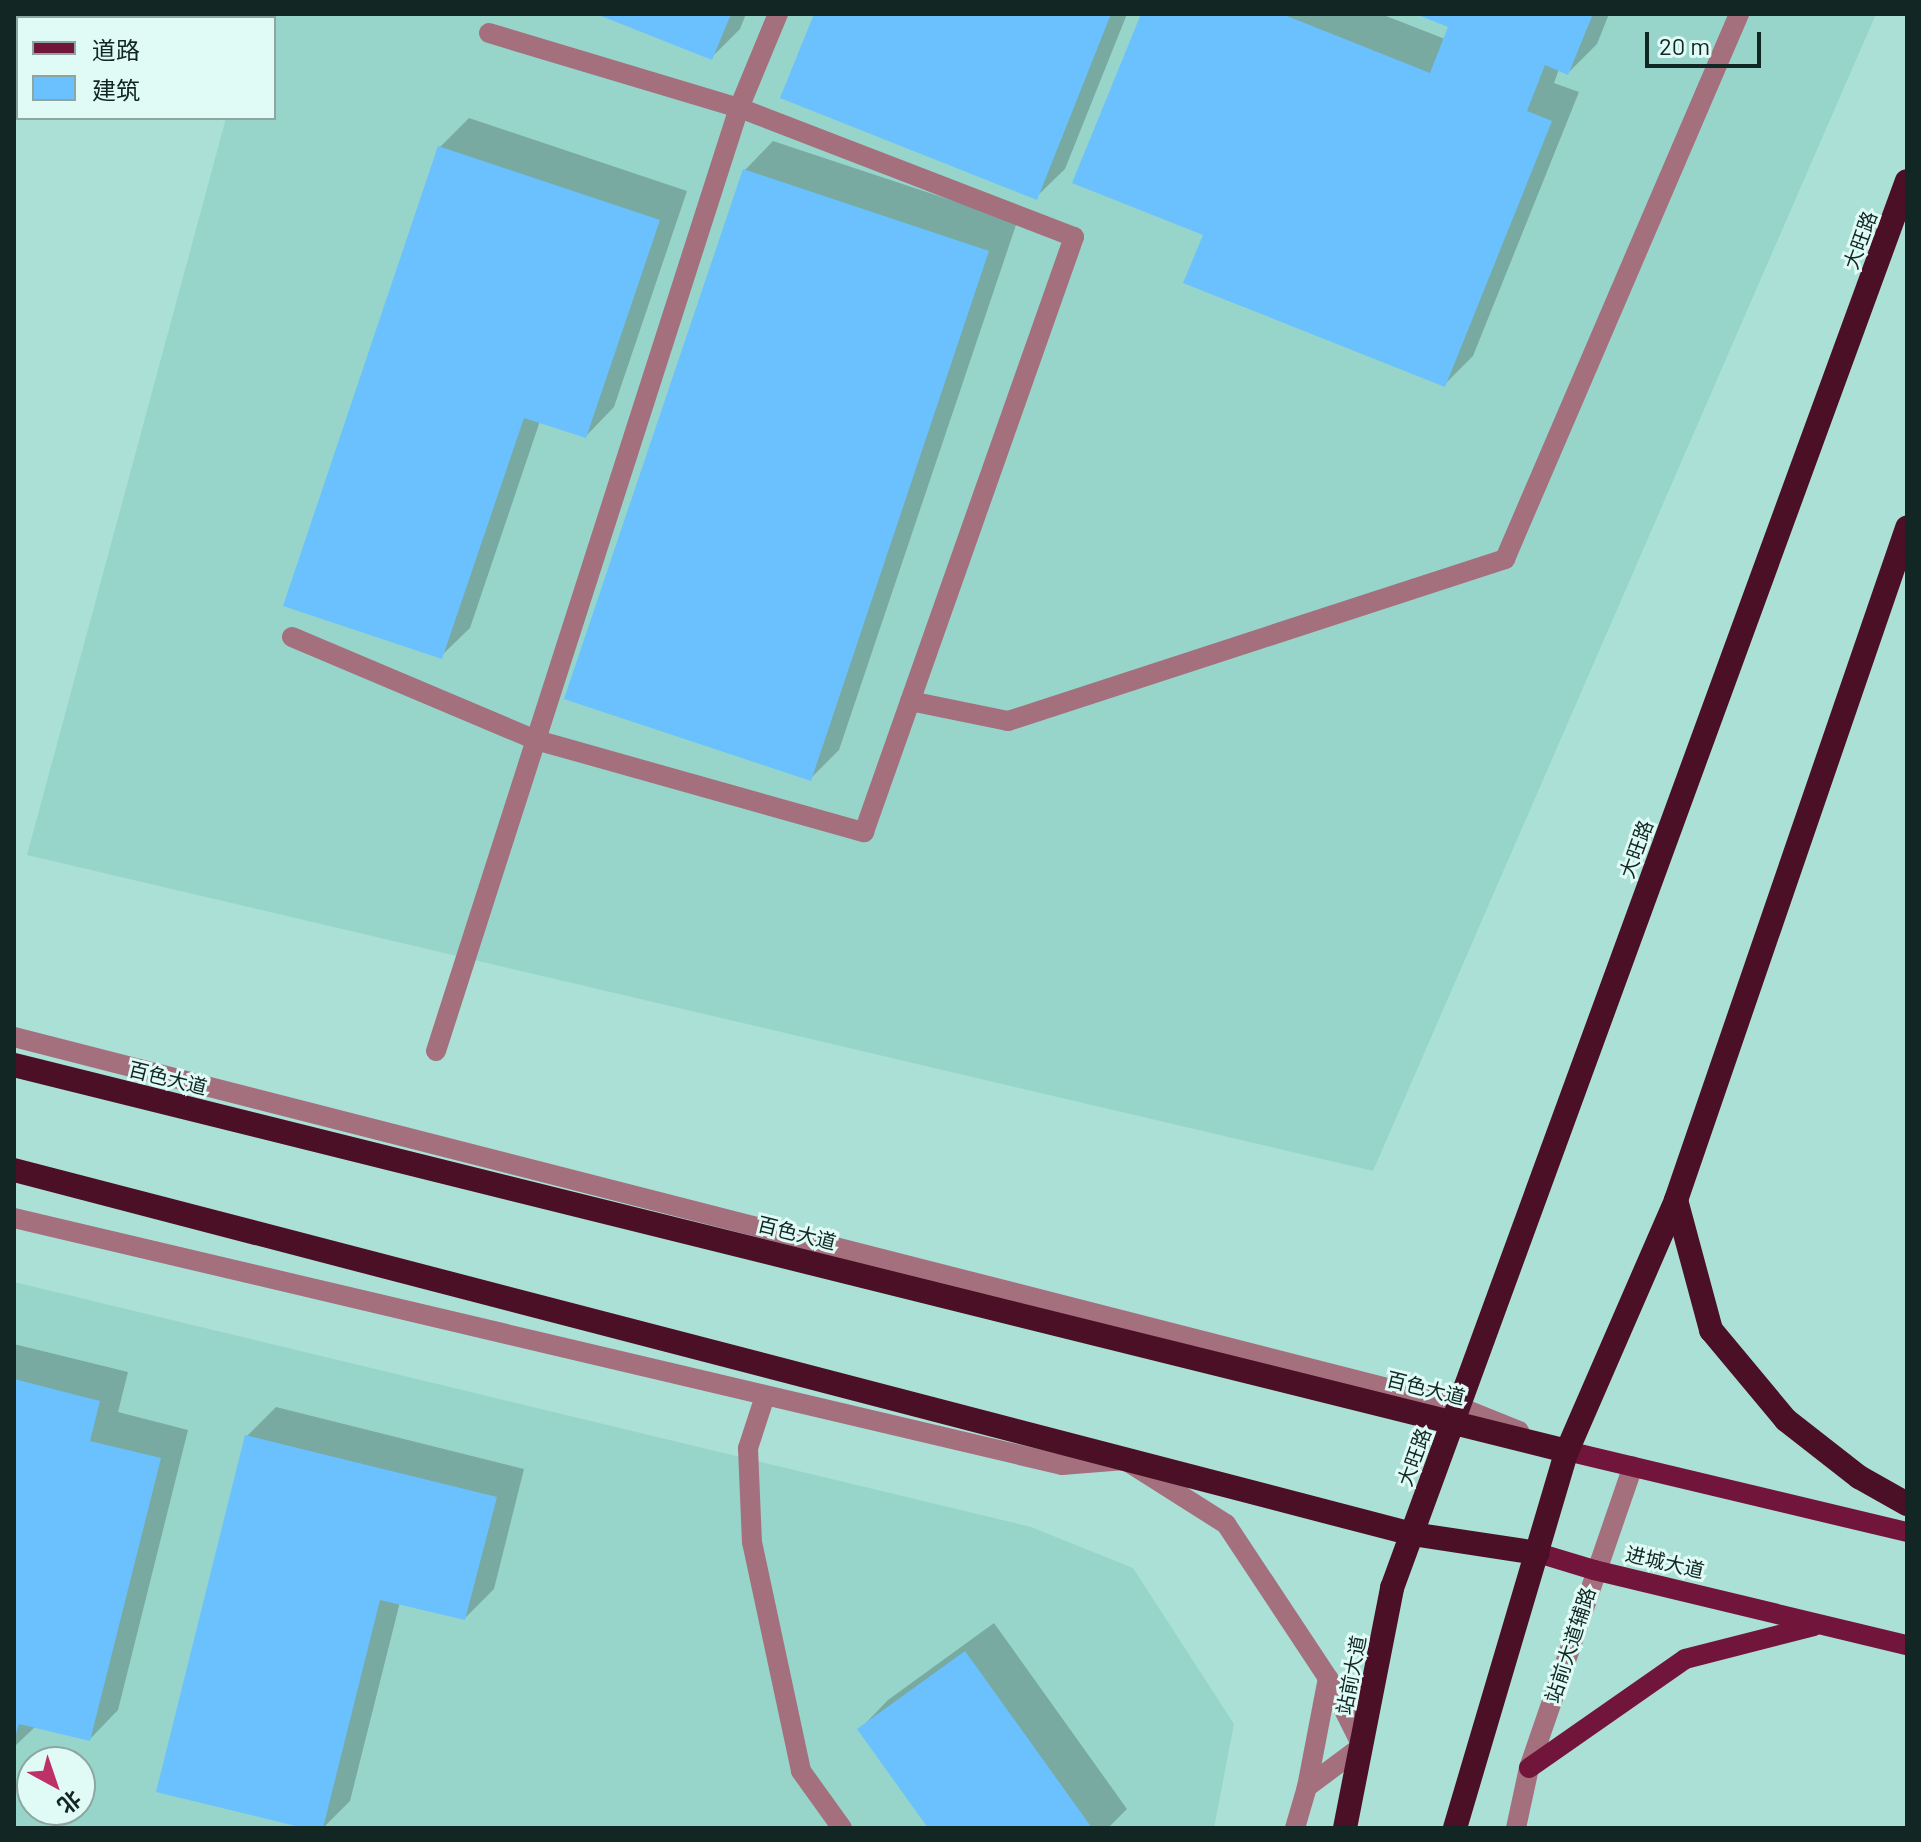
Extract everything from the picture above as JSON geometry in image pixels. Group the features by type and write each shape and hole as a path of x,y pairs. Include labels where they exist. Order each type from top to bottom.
{"highway":[{"name":"大旺路","path":"1412,1534 1907,181"},
{"path":"1455,1828 1567,1451 1676,1200 1907,528"},
{"name":"百色大道","path":"14,1065 1455,1412 1567,1451"},
{"path":"14,1170 1412,1534"},
{"path":"1676,1200 1711,1330 1786,1420 1859,1477 1907,1504"},
{"name":"进城大道","path":"1412,1534 1538,1553"},
{"name":"站前大道","path":"1345,1828 1392,1588 1412,1534"}],"main road":[{"path":"1567,1451 1907,1532"},
{"name":"进城大道","path":"1538,1553 1594,1570 1907,1645"},
{"path":"1529,1768 1685,1659 1821,1624"}],"street":[{"path":"436,1051 739,108 778,14"},
{"path":"910,701 1008,721 1505,559 1739,14"},
{"path":"292,637 536,740 864,832 1074,237 739,108 489,33"},
{"path":"14,1037 1455,1412"},
{"path":"14,1218 1062,1465 1125,1460 1226,1524 1328,1678 1362,1746 1307,1787"},
{"path":"765,1396 748,1448 752,1542 801,1771 842,1828"},
{"name":"站前大道辅路","path":"1516,1828 1529,1768 1594,1570 1633,1466"},
{"path":"1295,1828 1307,1787 1328,1678"}],"shaded area":[{"path":"1876,14 1373,1171 27,855 225,120 276,120 276,16 254,16"},
{"path":"14,1282 1031,1527 1133,1568 1234,1724 1214,1828 14,1828"}],"building":[{"path":"596,14 731,14 712,60"},
{"path":"814,14 1111,14 1037,200 780,98"},
{"path":"1141,14 1282,14 1430,73 1448,27 1416,14 1593,14 1568,75 1545,65 1527,111 1552,121 1445,387 1183,283 1203,235 1072,183"},
{"path":"438,146 660,220 586,438 524,418 442,659 283,606"},
{"path":"743,169 989,251 811,781 564,699"},
{"path":"14,1379 100,1401 90,1441 161,1458 90,1741 19,1724 14,1740"},
{"path":"245,1435 497,1497 465,1620 380,1600 323,1828 304,1828 156,1792"},
{"path":"965,1651 1092,1828 928,1828 857,1729"}]}
